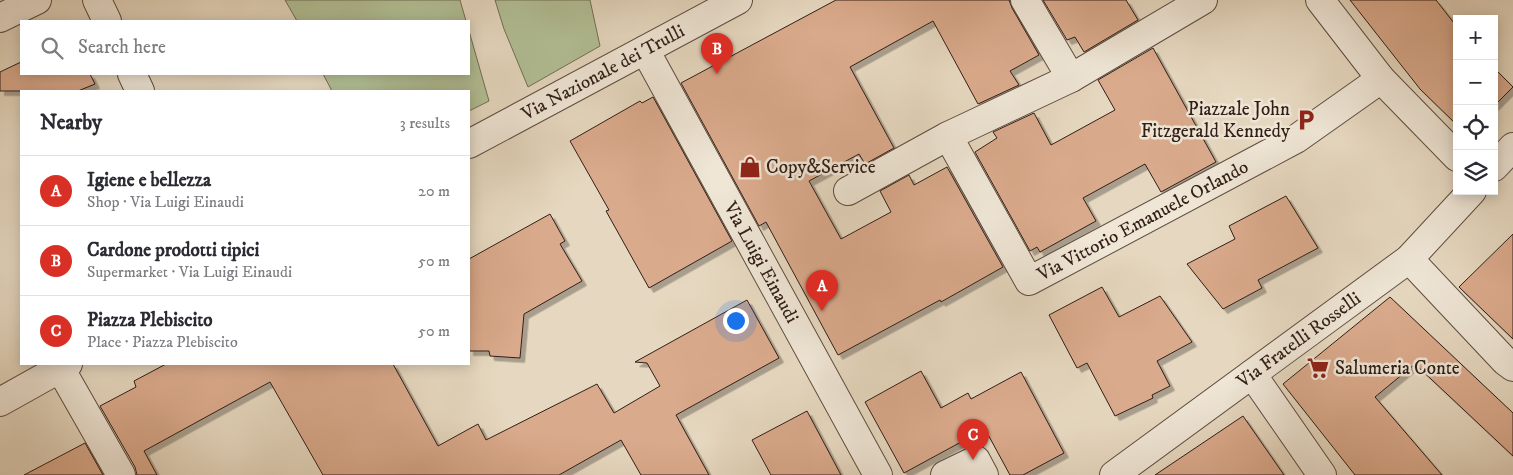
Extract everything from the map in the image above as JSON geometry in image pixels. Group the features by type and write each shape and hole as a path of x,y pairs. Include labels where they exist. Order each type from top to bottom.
{"street":[{"path":"0,18 37,0"},
{"path":"97,0 107,20"},
{"name":"Via Nazionale dei Trulli","path":"470,143 738,0"},
{"path":"1025,0 1071,78"},
{"path":"848,191 948,136 1071,78 1203,0"},
{"path":"1320,0 1381,78 1453,153"},
{"name":"Via Luigi Einaudi","path":"645,50 878,475"},
{"path":"132,75 140,90"},
{"name":"Via Vittorio Emanuele Orlando","path":"948,136 1030,281 1296,139 1381,78"},
{"path":"1498,163 1513,147"},
{"name":"Via Fratelli Rosselli","path":"1114,475 1409,259 1468,195"},
{"path":"1409,259 1505,361 1513,367"},
{"path":"0,402 64,366 121,475"},
{"path":"1252,374 1322,475"},
{"path":"945,475 976,460 984,475"}],"green space":[{"path":"285,0 460,0 466,20 296,20"},
{"path":"495,0 590,0 600,46 528,87 504,29"},
{"path":"470,34 489,101 470,110 470,90 331,90 324,75 470,75"}],"building":[{"path":"836,0 1009,0 1039,55 1010,71 1019,85 978,104 933,21 850,67 894,148 865,164 859,154 809,181 841,239 891,212 880,191 909,175 914,185 947,167 1003,267 941,302 940,300 838,355 766,222 759,226 681,83"},
{"path":"1043,0 1126,0 1138,20 1084,52 1075,37 1067,40"},
{"path":"1350,0 1436,0 1453,22 1453,121 1420,89"},
{"path":"1153,48 1216,162 1161,192 1145,164 1083,198 1096,221 1040,252 1037,247 1030,251 975,152 997,138 993,132 1034,113 1051,145 1115,110 1098,80"},
{"path":"20,62 20,75 90,75 95,84 80,90 0,91 0,72"},
{"path":"1498,72 1513,87 1498,102"},
{"path":"653,97 732,241 649,288 606,211 609,210 570,141 640,101 642,103"},
{"path":"1286,196 1318,248 1258,280 1262,288 1223,309 1187,264 1235,239 1229,226"},
{"path":"550,214 565,241 560,244 582,281 524,314 520,358 490,356 489,351 470,351 470,258"},
{"path":"1513,234 1513,339 1459,287"},
{"path":"1102,287 1119,317 1160,296 1192,342 1157,361 1170,386 1152,395 1153,398 1115,416 1087,363 1077,368 1049,315"},
{"path":"1390,297 1513,413 1513,456 1415,364 1375,397 1442,475 1355,475 1283,384"},
{"path":"747,300 779,358 676,415 709,475 641,475 621,440 559,475 323,475 270,382 144,451 157,475 137,475 135,467 100,406 136,387 134,381 164,365 394,365 438,446 478,424 486,440 597,384 614,413 660,386 647,363 635,362"},
{"path":"921,371 941,408 968,393 971,399 1021,372 1064,453 1023,475 1010,475 985,429 904,473 865,402"},
{"path":"807,411 841,475 771,475 752,440"},
{"path":"1243,416 1284,475 1155,475"},
{"path":"85,443 103,475 24,475"}],"place":[{"name":"Cardone prodotti tipici","path":"717,74"},
{"name":"Piazzale John Fitzgerald Kennedy","path":"1306,120"},
{"name":"Copy&Service","path":"750,167"},
{"name":"Igiene e bellezza","path":"822,311"},
{"name":"Salumeria Conte","path":"1318,368"},
{"name":"Piazza Plebiscito","path":"973,460"}]}
